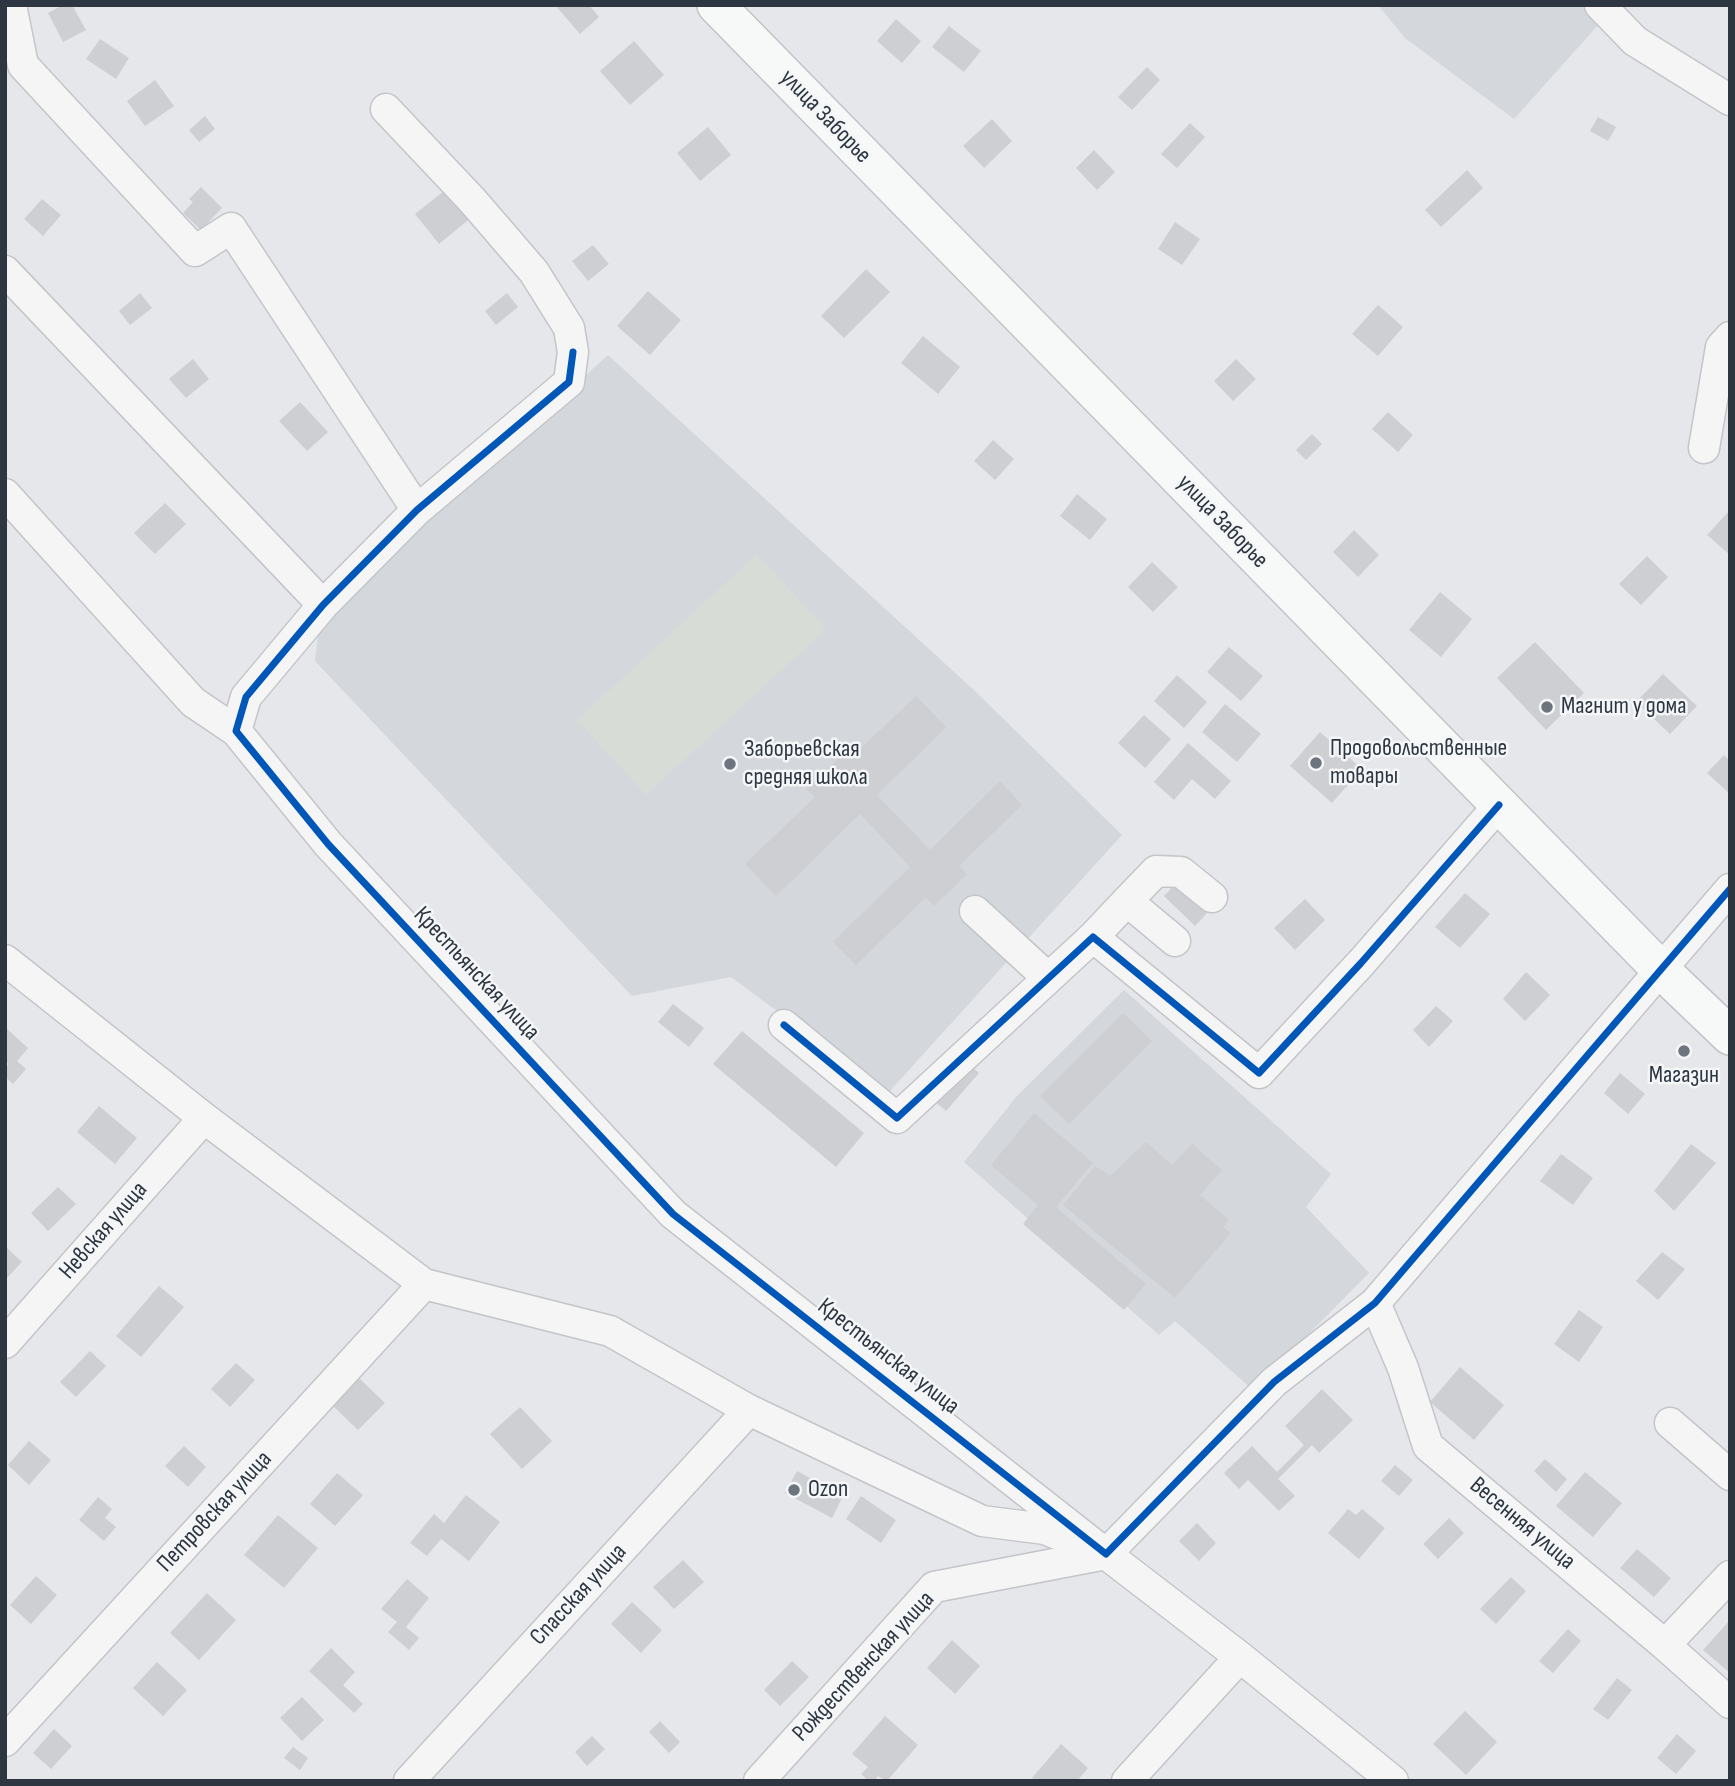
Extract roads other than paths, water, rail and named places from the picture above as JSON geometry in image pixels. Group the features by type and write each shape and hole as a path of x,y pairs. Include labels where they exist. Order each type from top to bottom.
{"main road":[{"name":"улица Заборье","path":"716,5 1661,970 1730,1036"}],"street":[{"path":"11,5 23,65 195,251 231,228 417,510"},
{"path":"1600,5 1634,41 1730,100"},
{"path":"236,731 246,697 323,605 417,510 569,382 573,352 569,328 534,272 472,200 386,109"},
{"path":"5,271 323,605"},
{"path":"1703,448 1720,347 1730,337"},
{"name":"Крестьянская улица","path":"5,494 193,702 236,731 328,845 673,1214 1106,1554"},
{"path":"1093,937 1259,1073 1499,805"},
{"path":"784,1026 897,1118 1093,937 1156,871 1181,872 1212,897"},
{"path":"1106,1554 1274,1382 1376,1303 1730,889"},
{"path":"1127,901 1175,941"},
{"path":"975,911 1048,978"},
{"path":"5,960 204,1118 424,1284 610,1331 749,1410 982,1521 1045,1529 1106,1554 1240,1657 1393,1781"},
{"name":"Невская улица","path":"5,1343 204,1118"},
{"name":"Петровская улица","path":"5,1741 424,1284"},
{"name":"Весенняя улица","path":"1376,1303 1403,1368 1429,1446 1730,1703"},
{"name":"Спасская улица","path":"410,1781 749,1410"},
{"path":"1671,1423 1730,1475"},
{"name":"Рождественская улица","path":"759,1781 934,1587 1106,1554"},
{"path":"1665,1645 1730,1576"},
{"path":"1126,1781 1240,1657"}],"place":[{"name":"Магнит у дома","path":"1547,707"},
{"name":"Продовольственные товары","path":"1316,763"},
{"name":"Заборьевская средняя школа","path":"730,764"},
{"name":"Магазин","path":"1684,1051"},
{"name":"Ozon","path":"794,1490"}]}
